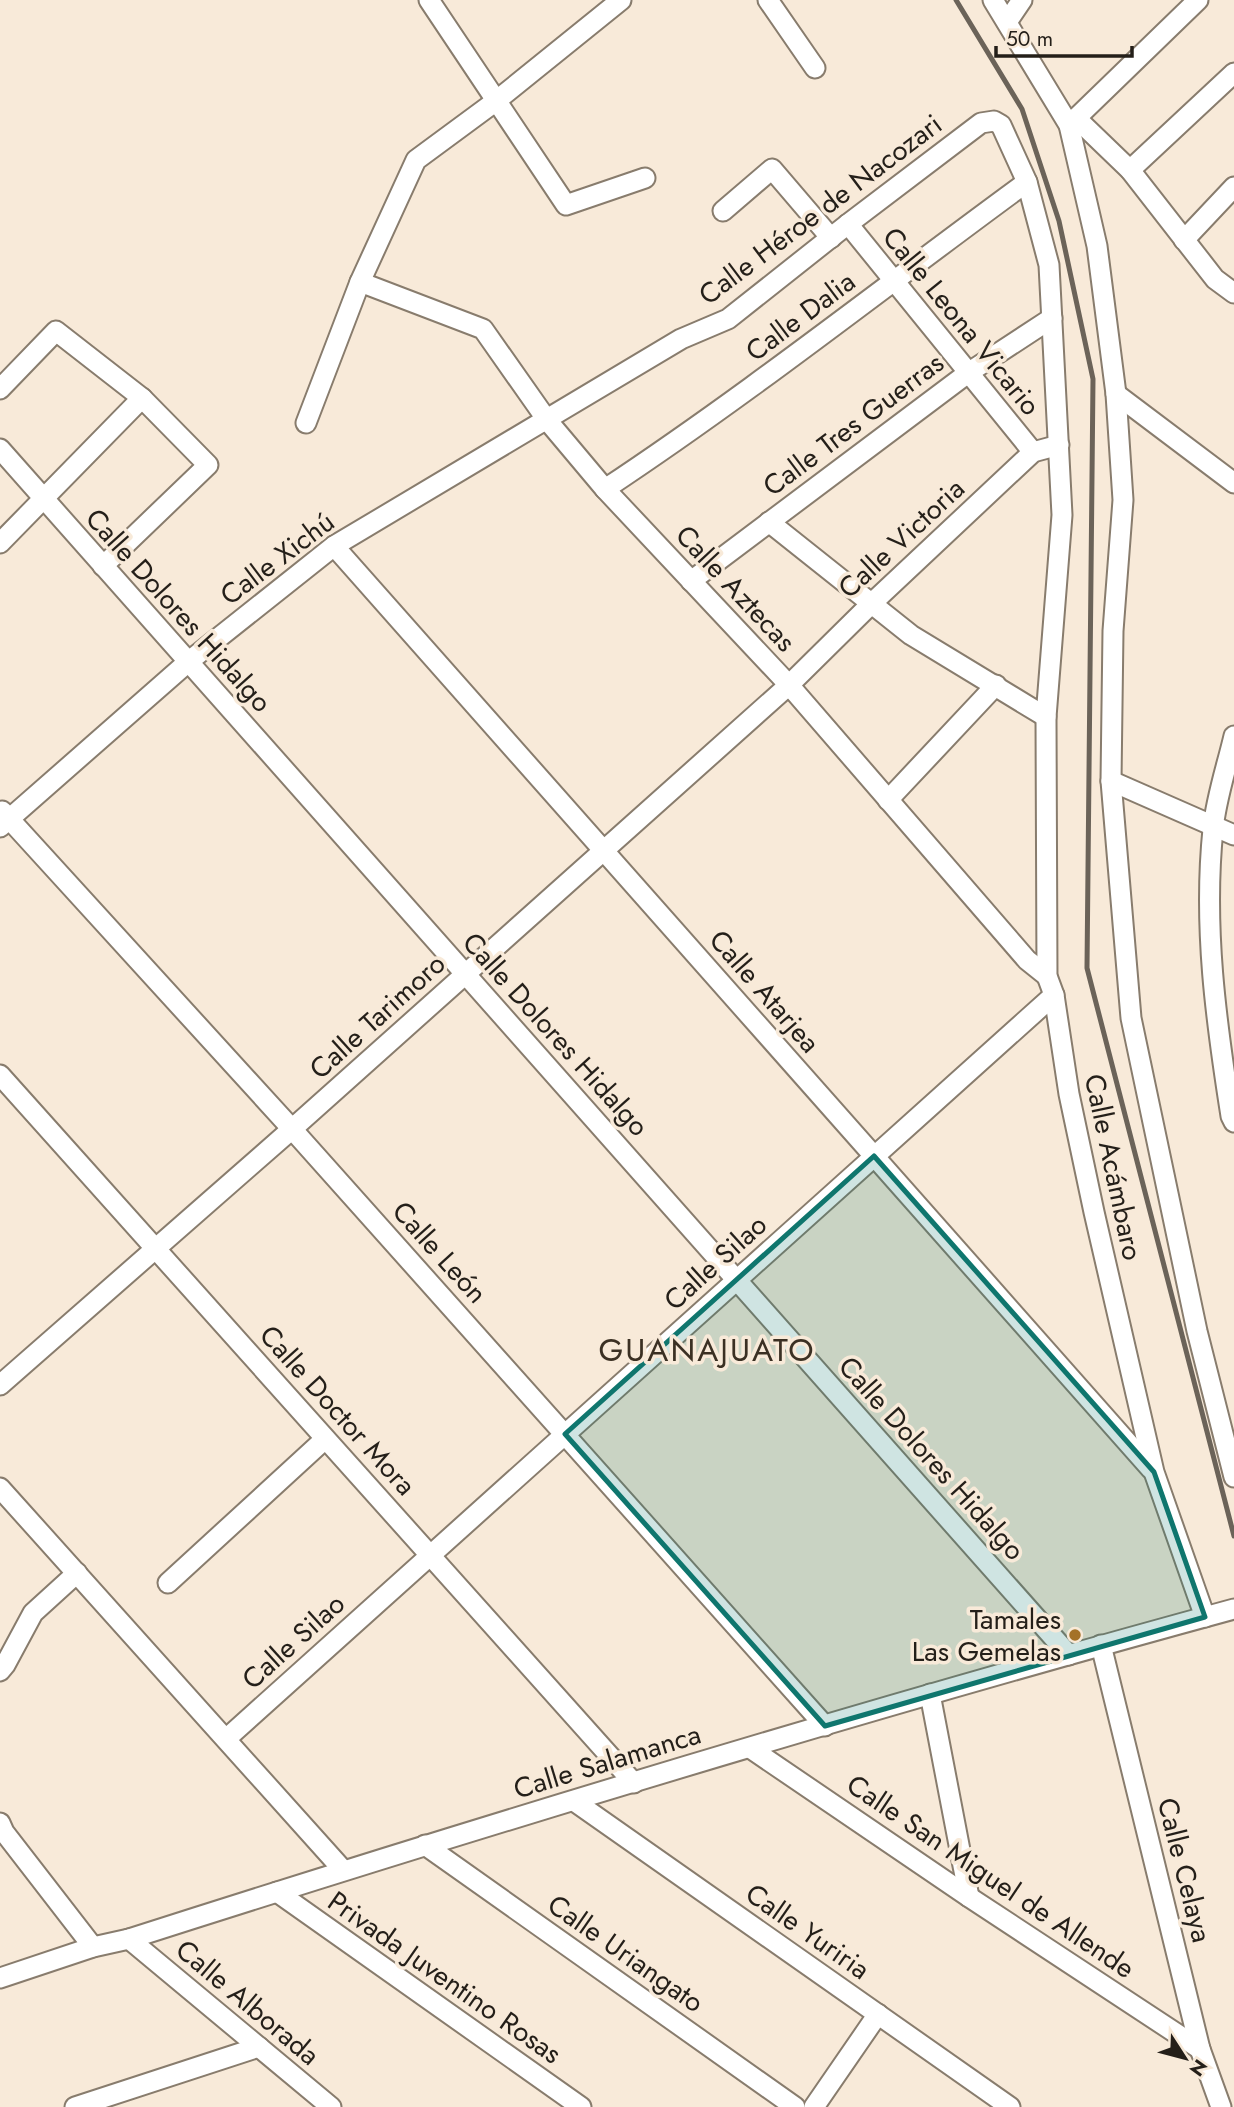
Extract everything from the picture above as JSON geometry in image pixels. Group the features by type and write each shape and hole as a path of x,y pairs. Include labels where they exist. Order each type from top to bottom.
{"street":[{"path":"429,0 566,205 645,178"},
{"path":"306,423 359,282 416,160 496,101 621,0"},
{"path":"768,0 816,68"},
{"path":"993,0 1073,121 1130,170 1215,279 1234,293"},
{"path":"1007,22 1023,0"},
{"path":"1073,121 1198,0"},
{"path":"1130,170 1234,73"},
{"name":"Calle Acámbaro","path":"981,123 994,121 1001,125 1027,182 1049,265 1062,515 1046,717 1047,976 1054,995 1072,1108 1154,1472 1205,1617"},
{"path":"1073,121 1097,246 1116,394 1123,500 1113,631 1111,781 1130,1018 1197,1331 1234,1477"},
{"name":"Calle Héroe de Nacozari","path":"547,420 681,339 728,320 981,123"},
{"path":"723,211 772,169 831,238"},
{"name":"Calle Dalia","path":"605,489 759,383 1027,182"},
{"path":"1184,240 1234,187"},
{"name":"Calle Leona Vicario","path":"848,224 1033,453"},
{"name":"Calle Aztecas","path":"359,282 483,329 547,420 605,489 789,685 1027,960 1047,976"},
{"name":"Calle Tres Guerras","path":"691,581 968,373 1052,318"},
{"path":"0,389 56,331 142,398 208,465 103,566"},
{"path":"1116,394 1234,482"},
{"path":"0,543 142,398"},
{"name":"Calle Xichú","path":"3,818 188,662 334,546 547,420"},
{"name":"Calle Victoria","path":"789,685 871,604 1033,453 1059,445"},
{"name":"Calle Dolores Hidalgo","path":"0,449 1069,1656"},
{"path":"769,522 911,635 1046,717"},
{"name":"Calle Atarjea","path":"334,546 1154,1472"},
{"name":"Calle Tarimoro","path":"0,1385 466,975 789,685"},
{"path":"888,800 996,685"},
{"path":"1233,1118 1219,1039 1212,974 1209,904 1213,827 1234,736"},
{"path":"1111,781 1234,835"},
{"name":"Calle León","path":"3,818 292,1129 825,1726"},
{"name":"Calle Silao","path":"226,1739 1054,995"},
{"name":"Calle Doctor Mora","path":"0,1075 634,1783"},
{"path":"168,1583 325,1439"},
{"path":"0,1488 343,1870"},
{"path":"0,1671 33,1613 76,1573"},
{"name":"Calle Salamanca","path":"0,1978 93,1947 129,1940 425,1845 930,1694 1234,1609"},
{"name":"Calle Celaya","path":"1101,1645 1200,2049 1221,2107"},
{"path":"930,1694 969,1897"},
{"name":"Calle San Miguel de Allende","path":"750,1748 1200,2049"},
{"name":"Calle Yuriria","path":"574,1801 1010,2107"},
{"path":"0,1823 4,1832 93,1947"},
{"name":"Calle Uriangato","path":"425,1845 795,2107"},
{"name":"Privada Juventino Rosas","path":"276,1892 581,2107"},
{"name":"Calle Alborada","path":"129,1940 331,2107"},
{"path":"814,2107 878,2014"},
{"path":"86,2105 259,2047"}],"highlighted area":[{"path":"874,1156 1154,1472 1205,1617 825,1726 565,1434"}],"railway":[{"path":"956,0 1022,109 1059,221 1093,379 1087,968 1234,1536"}],"place":[{"name":"Tamales Las Gemelas","path":"1075,1635"}],"district":[{"name":"GUANAJUATO","path":"707,1350"}]}
